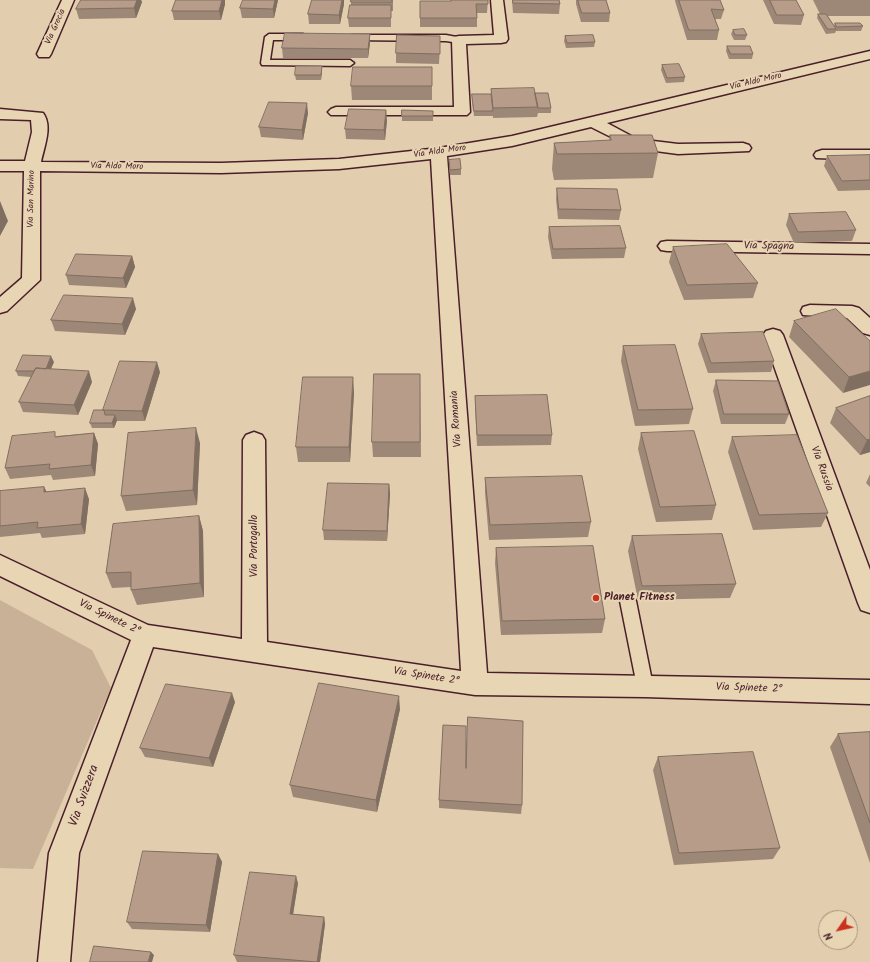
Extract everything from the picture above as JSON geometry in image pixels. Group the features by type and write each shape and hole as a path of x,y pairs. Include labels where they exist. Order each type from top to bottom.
{"street":[{"name":"Via Grecia","path":"44,54 68,0"},
{"path":"336,112 462,112 459,40 500,39 496,0"},
{"name":"Via Aldo Moro","path":"0,166 32,165 221,168 339,164 439,153 512,142 592,121 870,55"},
{"name":"Via San Marino","path":"0,114 38,116 40,132 32,165 31,280 0,307"},
{"path":"592,121 633,143 678,149 743,148"},
{"name":"Via Romania","path":"439,153 475,684"},
{"path":"822,155 870,155"},
{"name":"Via Spagna","path":"667,246 870,249"},
{"path":"810,311 852,312 870,329"},
{"name":"Via Russia","path":"773,335 870,603"},
{"name":"Via Portogallo","path":"254,440 255,651"},
{"name":"Via Spinete 2°","path":"0,565 145,635 475,684 645,686 870,692"},
{"name":"Via Svizzera","path":"54,962 64,852 145,635"}],"lane":[{"path":"315,37 269,37 266,62 350,63"},
{"path":"346,38 446,38 459,40"},
{"path":"628,600 645,686"}],"shaded area":[{"path":"0,600 92,650 111,688 33,869 0,868"}],"building":[{"path":"81,0 137,0 134,8 76,9"},
{"path":"176,0 222,0 219,11 172,11"},
{"path":"243,0 275,0 273,9 240,8"},
{"path":"312,0 342,0 339,15 308,14"},
{"path":"351,0 392,0 392,2 351,2"},
{"path":"488,0 488,4 476,4 477,18 420,18 420,1"},
{"path":"513,0 559,0 560,4 513,3"},
{"path":"578,0 606,0 610,13 582,13"},
{"path":"679,0 720,0 724,10 711,9 719,30 689,30"},
{"path":"770,0 796,0 804,15 777,15"},
{"path":"350,5 391,5 391,18 348,18"},
{"path":"818,14 826,14 836,29 828,29"},
{"path":"835,23 860,23 863,26 837,27"},
{"path":"744,29 747,35 735,35 733,30"},
{"path":"285,33 370,34 368,49 282,48"},
{"path":"397,35 440,36 440,54 396,53"},
{"path":"593,35 595,42 567,43 565,36"},
{"path":"727,46 750,46 753,54 731,54"},
{"path":"679,64 685,77 667,78 662,65"},
{"path":"296,66 322,66 321,75 295,75"},
{"path":"353,67 432,67 432,86 351,86"},
{"path":"534,88 538,107 493,108 491,89"},
{"path":"535,93 548,93 551,108 538,108"},
{"path":"472,94 491,94 493,111 474,111"},
{"path":"269,102 307,103 302,130 259,127"},
{"path":"349,109 386,110 384,130 345,129"},
{"path":"402,110 433,111 433,116 402,116"},
{"path":"610,135 652,135 658,153 557,154 554,143 611,140"},
{"path":"870,155 870,180 842,181 827,156"},
{"path":"460,159 461,169 450,170 449,160"},
{"path":"557,188 617,189 621,210 559,209"},
{"path":"846,212 856,230 798,232 789,214"},
{"path":"620,226 626,248 553,249 549,227"},
{"path":"727,244 758,283 687,285 673,247"},
{"path":"76,254 132,256 123,278 66,275"},
{"path":"64,295 133,298 122,324 51,320"},
{"path":"836,309 870,341 870,371 849,377 794,321"},
{"path":"763,332 774,361 711,363 701,334"},
{"path":"675,345 693,409 638,410 623,346"},
{"path":"23,355 51,356 46,369 36,368 34,371 16,371"},
{"path":"120,361 157,362 142,411 103,410"},
{"path":"36,368 89,371 74,405 19,402"},
{"path":"374,374 420,374 420,442 372,442"},
{"path":"303,377 353,377 349,447 296,447"},
{"path":"716,380 778,381 789,414 724,414"},
{"path":"547,395 552,435 477,435 475,396"},
{"path":"870,396 870,439 867,440 836,408"},
{"path":"94,410 104,410 105,415 115,415 112,423 90,423"},
{"path":"196,428 193,490 121,496 128,433"},
{"path":"694,431 716,505 660,507 641,433"},
{"path":"55,432 55,437 94,433 91,465 49,469 50,464 5,468 12,436"},
{"path":"797,435 828,513 759,515 732,437"},
{"path":"582,476 591,522 490,525 485,478"},
{"path":"328,483 389,484 387,531 323,530"},
{"path":"44,487 44,492 85,488 81,524 37,528 38,522 0,526 0,491"},
{"path":"199,516 200,583 131,590 131,572 106,573 113,524"},
{"path":"722,534 736,584 642,586 632,536"},
{"path":"593,546 605,619 502,621 496,548"},
{"path":"319,683 399,696 376,800 290,785"},
{"path":"166,684 232,693 209,758 140,748"},
{"path":"468,717 523,721 522,805 439,800 443,725 466,726 466,768"},
{"path":"870,732 870,823 838,734"},
{"path":"753,752 780,848 679,853 658,757"},
{"path":"143,851 218,854 206,925 127,922"},
{"path":"250,872 296,876 290,914 324,917 317,962 234,955"},
{"path":"94,946 151,952 148,962 90,962"}],"place":[{"name":"Planet Fitness","path":"596,598"}]}
